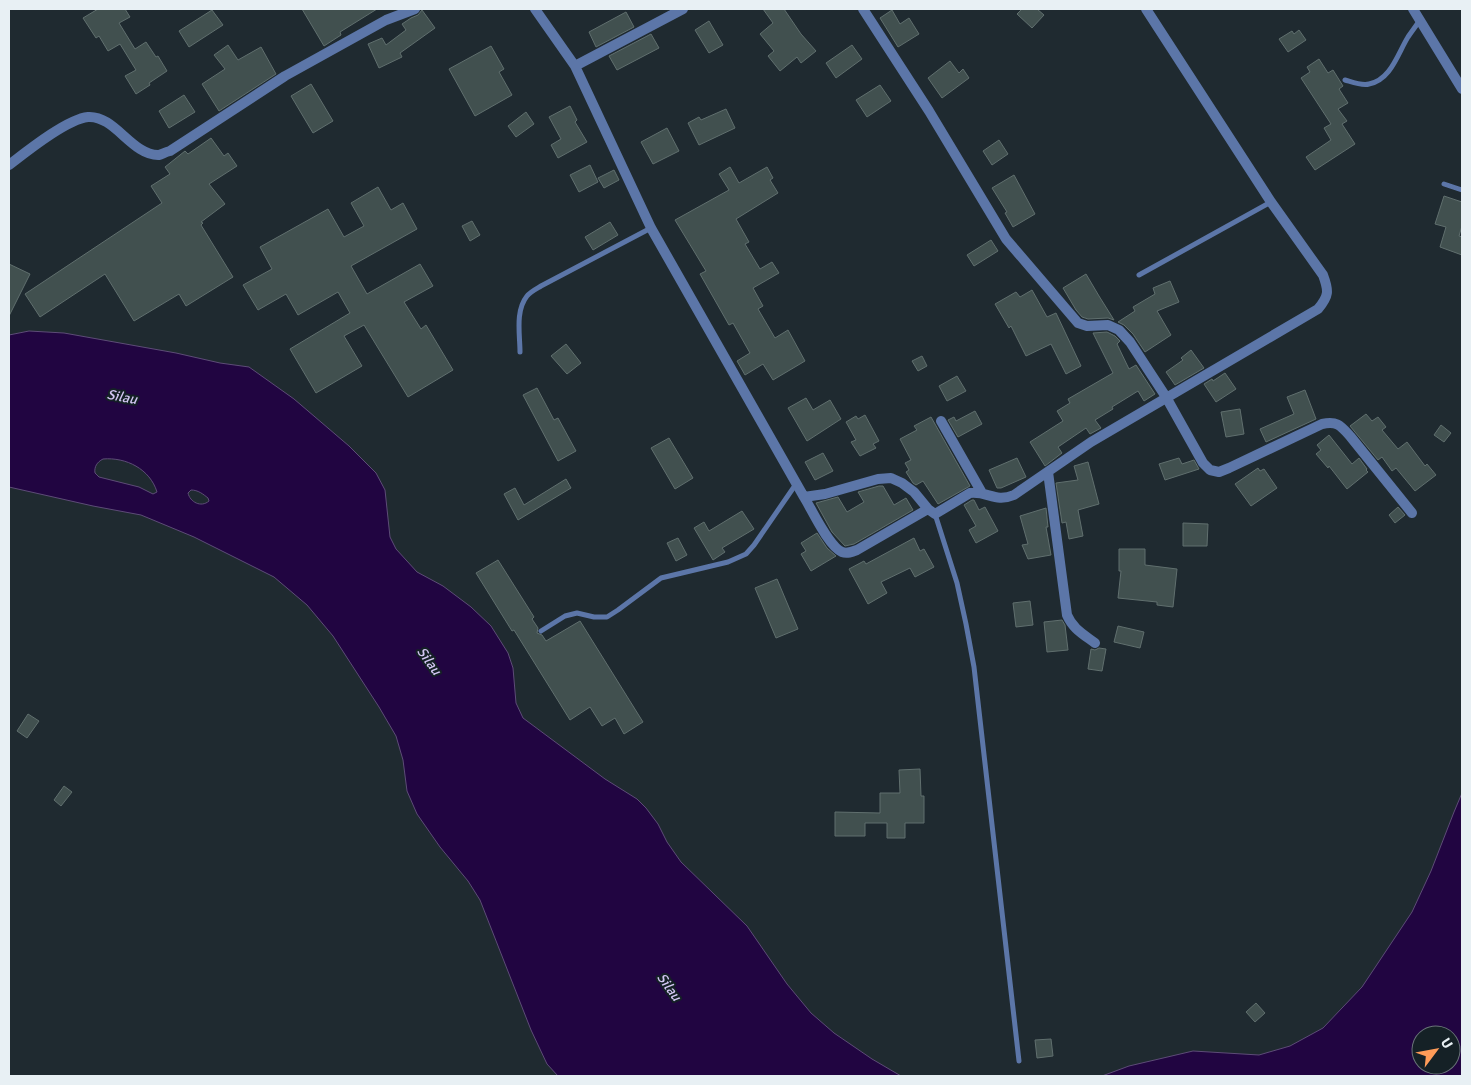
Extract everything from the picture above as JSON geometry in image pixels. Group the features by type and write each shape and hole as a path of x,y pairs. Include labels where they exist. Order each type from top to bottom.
{"street":[{"path":"9,165 64,126 88,117 106,122 140,149 150,154 160,155 170,151 285,76 386,20 415,9"},
{"path":"536,9 574,66 651,228 824,532 837,549 844,553 857,550 970,493 977,492 1002,499 1014,495 1091,442 1318,310 1326,300 1328,288 1323,275 1271,202 1146,9"},
{"path":"863,9 929,112 1006,239 1078,323 1087,326 1108,325 1119,330 1130,342 1166,397 1203,463 1210,470 1219,472 1330,422 1338,424 1350,436 1412,513"},
{"path":"1413,9 1462,89"},
{"path":"574,66 679,10"},
{"path":"941,421 982,493"},
{"path":"1048,472 1067,615 1077,631 1095,642"},
{"path":"804,497 825,494 878,479 891,478 914,492 931,511"}],"lane":[{"path":"1345,80 1368,85 1387,73 1407,38 1420,20"},
{"path":"1444,184 1462,190"},
{"path":"1139,275 1271,202"},
{"path":"520,352 519,320 522,306 528,295 540,286 651,228"},
{"path":"540,631 565,616 577,613 594,617 607,617 661,578 728,562 746,554 796,484"},
{"path":"931,511 957,583 974,667 1019,1061"}],"water":[{"name":"Silau","path":"29,331 64,333 249,367 294,399 349,446 376,473 385,490 390,537 396,549 417,572 443,586 471,607 491,626 508,653 513,668 516,703 523,718 605,779 637,799 658,824 667,842 681,862 747,926 787,984 811,1013 834,1033 901,1076 558,1076 547,1064 531,1030 480,900 468,881 440,847 417,814 407,791 403,760 396,736 333,636 307,605 274,577 194,537 141,515 9,487 9,335","holes":["103,459 120,460 136,466 149,477 157,492 153,494 139,487 99,477 95,473 95,469","191,490 202,494 209,501 203,504 196,503 189,496 188,493"]},
{"path":"1462,793 1462,1076 1102,1076 1129,1066 1193,1051 1259,1055 1290,1046 1323,1028 1362,987 1412,912 1431,871"}],"building":[{"path":"98,9 125,9 130,17 119,23 135,49 146,42 156,57 158,56 167,71 136,94 125,76 136,70 120,44 108,51 99,36 96,38 83,18"},
{"path":"302,9 377,9 340,32 341,35 324,46"},
{"path":"763,9 784,9 801,34 816,51 801,63 797,57 780,71 768,56 774,51 760,34 773,23"},
{"path":"1022,9 1037,9 1044,15 1032,28 1017,14"},
{"path":"212,10 223,25 189,47 179,31"},
{"path":"422,10 435,28 400,53 402,57 379,68 368,44 382,38 386,45 406,30 402,24 418,15"},
{"path":"892,10 900,24 909,18 919,34 898,47 880,18"},
{"path":"626,12 634,27 596,47 589,32"},
{"path":"709,21 723,45 709,53 695,30"},
{"path":"1299,30 1306,40 1288,52 1279,39 1292,31 1294,34"},
{"path":"651,34 659,48 617,70 609,56"},
{"path":"228,45 238,60 261,47 276,74 219,111 202,84 225,69 214,55"},
{"path":"852,45 862,59 836,78 826,63"},
{"path":"491,46 504,69 499,72 512,95 475,116 449,69"},
{"path":"1319,59 1328,73 1333,70 1343,86 1339,89 1348,103 1338,109 1347,121 1342,124 1355,144 1315,170 1306,157 1331,140 1324,128 1331,124 1301,78 1310,72 1307,67"},
{"path":"950,61 959,73 963,69 969,78 942,98 928,78"},
{"path":"311,84 333,121 313,133 291,96"},
{"path":"880,85 891,101 867,117 856,100"},
{"path":"184,95 195,112 169,128 159,111"},
{"path":"570,106 577,120 575,122 587,142 558,158 551,145 561,139 549,117"},
{"path":"726,109 735,128 699,145 688,123 699,117 701,120"},
{"path":"526,112 534,124 516,137 508,126"},
{"path":"667,128 679,151 653,164 641,142"},
{"path":"211,138 224,156 228,153 237,166 209,184 225,204 201,222 203,223 201,225 233,277 186,306 179,294 134,321 105,274 40,317 25,294 162,203 151,186 170,174 165,167 185,151 188,154"},
{"path":"999,140 1008,154 992,165 983,151"},
{"path":"590,165 598,182 579,192 570,175"},
{"path":"730,167 739,183 767,167 773,178 770,180 778,193 736,219 749,242 745,244 760,269 772,262 779,273 753,288 763,306 758,309 775,338 788,330 805,361 773,380 763,364 745,375 737,361 750,353 733,323 729,325 700,274 706,271 675,220 729,190 719,174"},
{"path":"614,170 619,180 604,188 598,178"},
{"path":"1014,175 1035,214 1013,227 1005,213 1007,212 992,188"},
{"path":"378,187 391,210 403,203 417,229 351,266 367,294 420,264 433,286 404,302 421,329 426,325 453,370 408,397 364,325 344,336 362,366 316,393 290,349 350,313 338,292 298,315 286,294 258,310 243,285 272,269 260,247 328,209 344,237 364,226 351,203"},
{"path":"1444,196 1462,202 1462,226 1459,236 1462,237 1462,255 1440,247 1446,227 1435,224"},
{"path":"472,221 480,235 470,241 462,226"},
{"path":"610,222 618,235 593,250 585,237"},
{"path":"991,240 998,251 974,266 967,255"},
{"path":"9,264 30,274 9,316"},
{"path":"1086,274 1114,320 1108,318 1088,319 1082,317 1076,310 1063,288"},
{"path":"1170,281 1179,302 1157,311 1171,335 1145,352 1133,334 1118,322 1135,311 1133,307 1155,294 1153,288"},
{"path":"1032,290 1047,317 1056,313 1081,366 1066,374 1051,344 1026,356 1011,326 1009,328 995,304 1016,292 1020,297"},
{"path":"1107,332 1120,341 1117,344 1129,369 1136,365 1155,394 1144,401 1138,391 1112,407 1113,409 1095,420 1101,428 1090,434 1086,428 1058,447 1062,453 1045,466 1030,442 1063,421 1057,411 1070,403 1068,399 1113,373 1093,333"},
{"path":"566,344 581,363 567,374 551,356"},
{"path":"1191,350 1204,368 1175,385 1166,372 1183,360 1181,358"},
{"path":"922,356 927,366 918,371 912,361"},
{"path":"1225,373 1236,389 1216,402 1204,384 1212,379 1213,381"},
{"path":"957,376 966,391 947,401 939,386"},
{"path":"537,388 554,420 558,418 576,451 558,461 523,395"},
{"path":"1305,390 1316,419 1266,442 1260,429 1294,414 1287,397"},
{"path":"806,398 813,410 830,400 841,419 807,441 788,408"},
{"path":"1240,409 1244,434 1226,437 1221,412"},
{"path":"975,411 982,424 958,437 948,420 954,417 956,421"},
{"path":"1366,414 1372,421 1378,417 1386,427 1382,430 1398,449 1407,442 1425,466 1427,464 1436,475 1415,491 1396,468 1392,471 1382,457 1378,460 1350,426"},
{"path":"865,415 879,441 873,444 876,448 860,456 851,442 856,440 846,422 856,416 858,419"},
{"path":"931,417 970,486 938,504 923,481 916,485 906,472 909,470 905,463 911,460 900,439 917,430 914,426"},
{"path":"1441,425 1451,433 1444,442 1434,435"},
{"path":"1329,435 1352,464 1359,458 1368,472 1347,489 1329,466 1328,468 1316,454 1321,450 1317,445"},
{"path":"669,438 693,478 675,489 651,448"},
{"path":"823,453 833,471 815,480 805,462"},
{"path":"1017,458 1026,477 997,488 989,470"},
{"path":"1179,458 1182,464 1194,460 1199,469 1165,480 1159,464"},
{"path":"1088,462 1099,504 1078,510 1083,536 1069,539 1066,522 1062,523 1056,483 1078,480 1074,466"},
{"path":"1258,468 1260,471 1264,469 1277,488 1251,506 1235,484"},
{"path":"566,479 571,488 518,520 504,494 515,488 524,505"},
{"path":"883,486 894,505 906,498 913,510 854,544 845,546 832,532 816,503 838,497 847,512 864,502 858,492"},
{"path":"974,500 979,510 985,507 998,531 976,543 969,530 976,526 964,505"},
{"path":"1398,507 1405,515 1395,523 1389,515"},
{"path":"1046,508 1048,527 1046,527 1051,555 1028,559 1022,545 1028,544 1020,516"},
{"path":"742,511 754,529 722,548 725,552 713,560 694,528 704,522 709,531"},
{"path":"1183,523 1208,524 1207,546 1183,546"},
{"path":"817,533 827,548 836,556 811,571 801,554 806,551 801,543"},
{"path":"678,538 687,555 676,561 667,543"},
{"path":"914,538 920,551 924,549 934,567 915,577 910,568 881,582 887,593 868,604 849,569 864,561 866,564"},
{"path":"1119,549 1145,549 1145,565 1177,569 1173,607 1157,605 1157,602 1118,598 1121,571 1119,571"},
{"path":"498,560 534,617 532,619 538,628 537,633 542,635 546,641 580,621 643,722 624,734 615,718 602,726 590,707 570,720 476,573"},
{"path":"777,579 798,629 776,638 755,588"},
{"path":"1030,601 1033,625 1016,627 1013,603"},
{"path":"1062,620 1065,625 1068,650 1047,652 1044,622"},
{"path":"1118,626 1144,632 1140,648 1114,642"},
{"path":"1091,649 1106,649 1102,671 1088,669"},
{"path":"28,714 39,721 27,738 17,731"},
{"path":"920,769 921,796 924,796 924,823 905,823 905,838 887,838 887,823 865,823 865,836 835,836 835,812 880,813 880,793 900,793 899,770"},
{"path":"64,786 72,792 61,806 54,800"},
{"path":"1256,1003 1265,1013 1255,1022 1246,1012"},
{"path":"1051,1039 1053,1056 1037,1058 1035,1040"}]}
